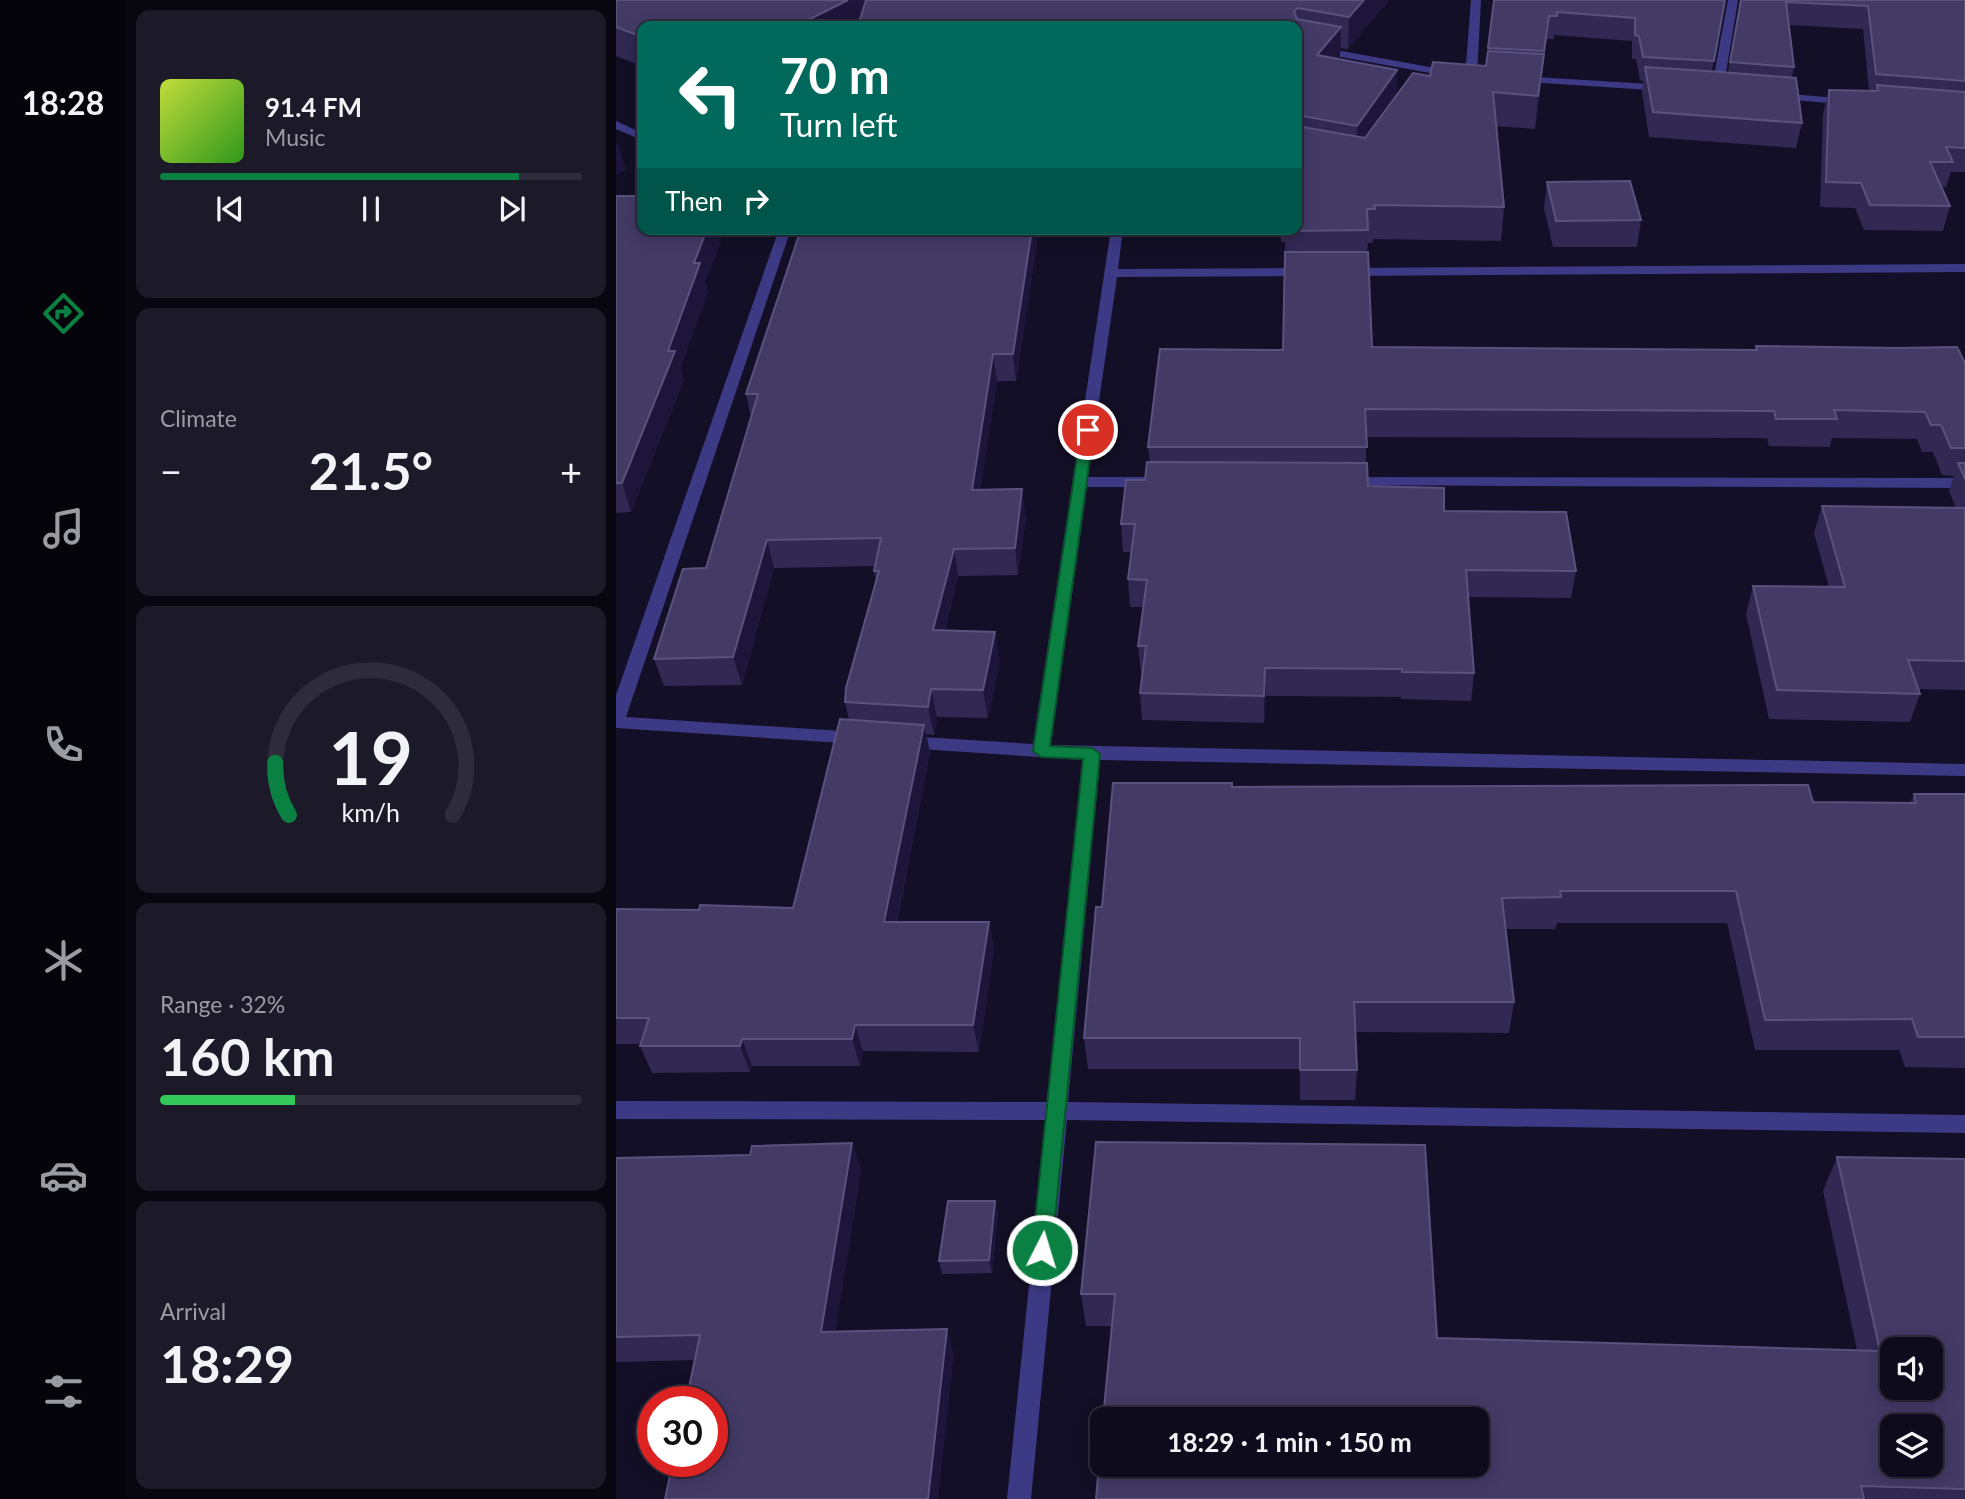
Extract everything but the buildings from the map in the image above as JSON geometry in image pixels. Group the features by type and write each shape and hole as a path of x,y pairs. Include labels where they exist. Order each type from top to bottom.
{"street":[{"path":"1471,76 1476,0"},
{"path":"1717,91 1733,0"},
{"path":"1302,47 1424,75 1485,77"},
{"path":"1499,78 1676,89"},
{"path":"1703,90 1730,92"},
{"path":"1758,94 1868,103"},
{"path":"616,124 637,134"},
{"path":"783,235 616,721 1092,754 1965,771"},
{"path":"1041,751 1116,235"},
{"path":"1111,273 1965,268"},
{"path":"1080,482 1163,482"},
{"path":"1329,482 1965,482"},
{"path":"1019,1499 1092,754"},
{"path":"616,1110 1055,1111 1965,1124"}],"route":[{"path":"1042,1250 1092,754 1041,751 1088,430"}]}
